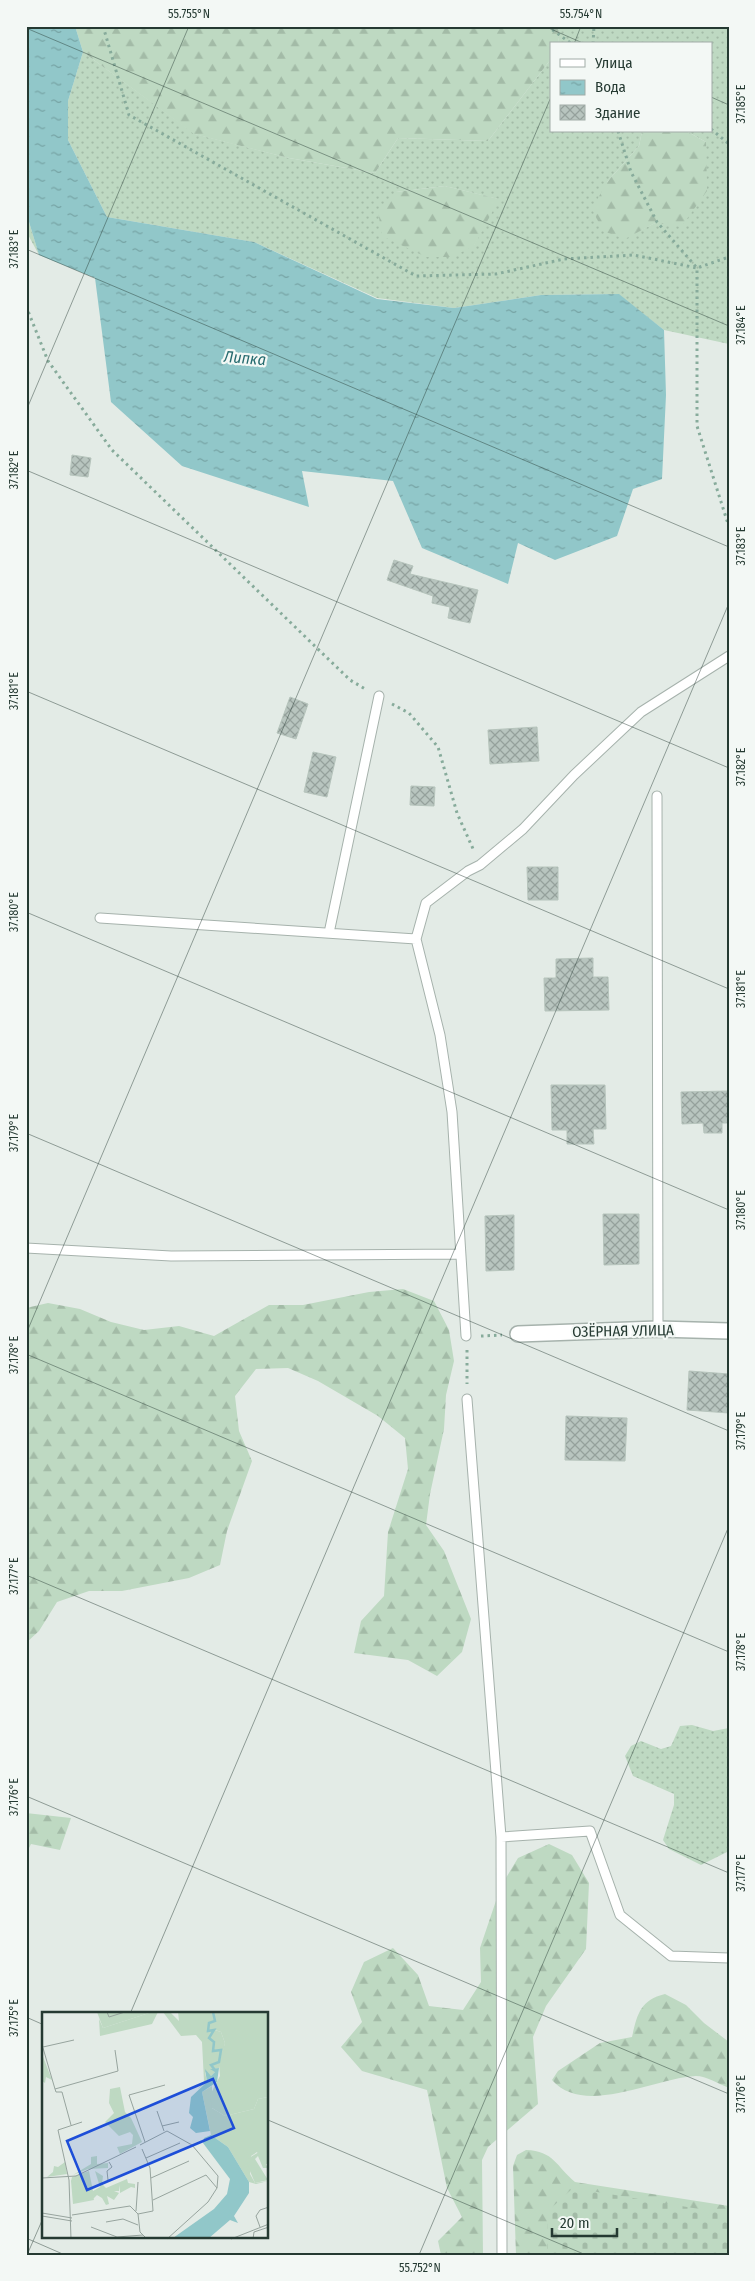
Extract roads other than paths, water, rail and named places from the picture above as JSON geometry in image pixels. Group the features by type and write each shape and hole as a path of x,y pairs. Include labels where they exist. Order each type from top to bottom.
{"street":[{"name":"ОЗЁРНАЯ УЛИЦА","path":"518,1334 658,1329 729,1331"}],"lane":[{"path":"466,1336 452,1112 440,1035 416,939 426,903 468,871 480,865 523,829 574,775 641,712 729,656"},
{"path":"329,933 379,696"},
{"path":"657,796 658,1329"},
{"path":"100,918 416,939"},
{"path":"26,1248 171,1256 460,1254"},
{"path":"467,1399 501,1837 502,2255"},
{"path":"501,1837 590,1831 620,1915 671,1956 729,1958"}],"water":[{"name":"Липка","path":"26,26 75,26 83,52 68,101 68,140 107,217 254,242 377,299 454,308 541,295 619,294 664,330 666,395 662,479 633,489 617,536 555,560 518,543 508,584 422,548 393,481 302,471 309,507 182,466 111,402 95,278 39,255 26,212 26,141 29,137 26,133"}]}
